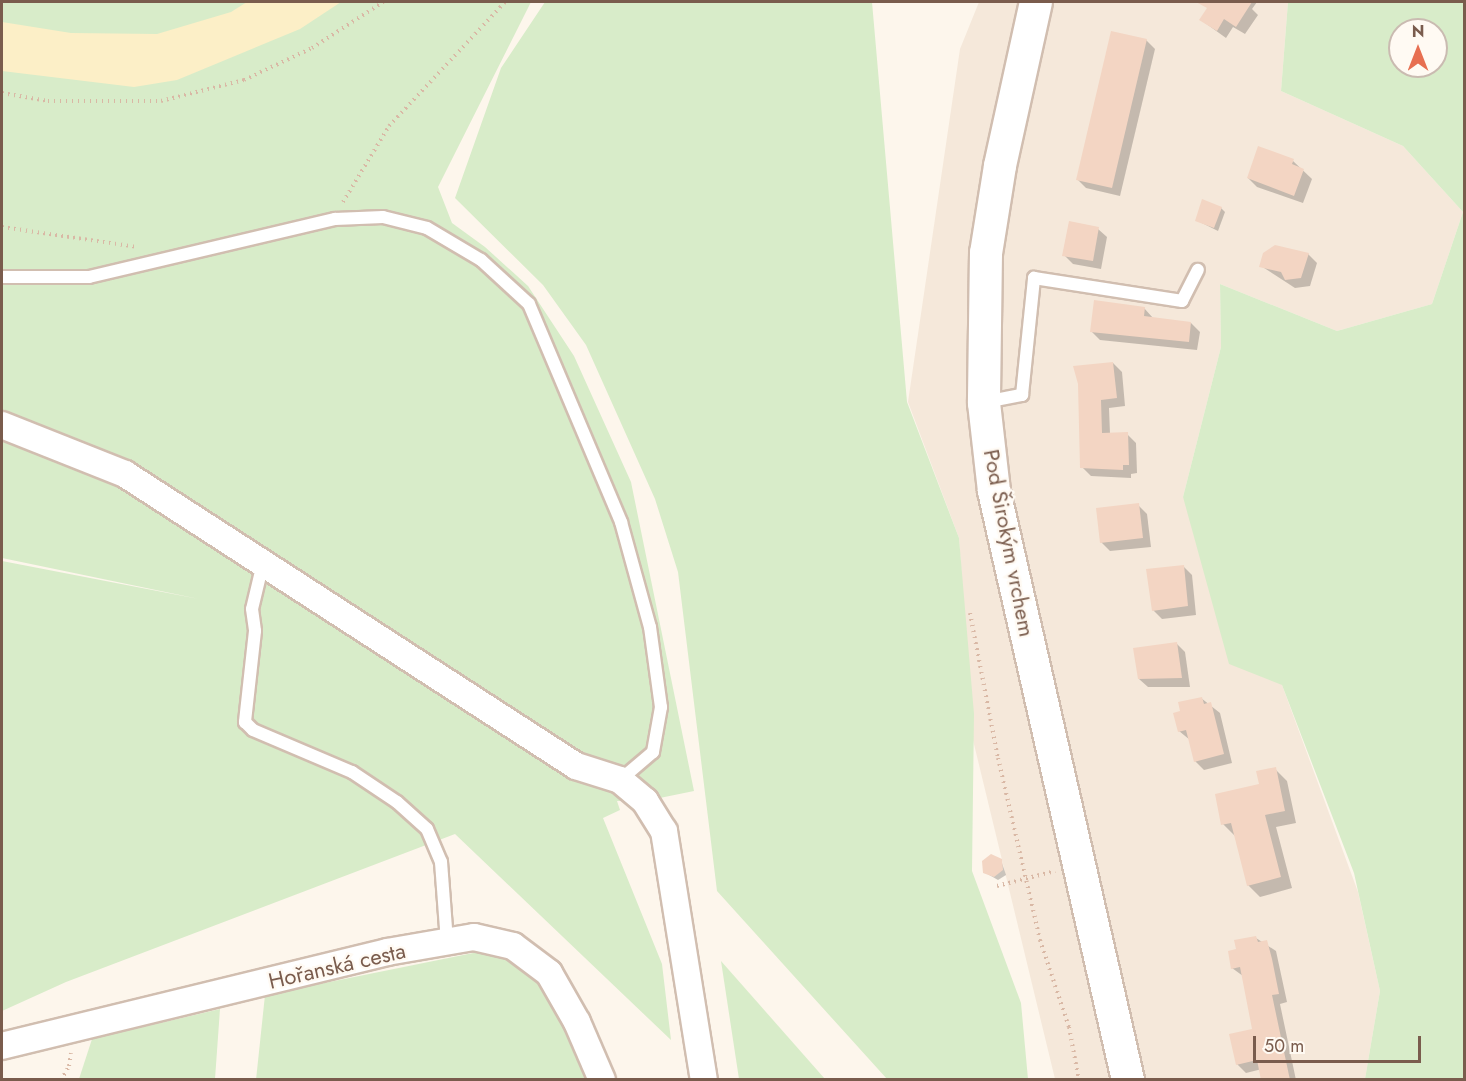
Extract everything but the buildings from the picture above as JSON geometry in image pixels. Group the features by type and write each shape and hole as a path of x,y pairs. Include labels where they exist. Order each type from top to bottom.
{"street":[{"name":"Pod Širokým vrchem","path":"1036,2 1000,166 986,253 984,403 994,491 1128,1080"},
{"path":"2,425 125,474 576,766 620,780 645,801 664,831 704,1080"},
{"name":"Hořanská cesta","path":"2,1046 387,952 474,937 513,946 549,973 578,1022 602,1080"}],"lane":[{"path":"2,277 89,277 335,219 383,217 427,228 481,260 529,304 621,522 650,627 661,707 653,752 620,780"},
{"path":"984,403 1022,395 1034,278 1182,301 1198,270"},
{"path":"263,563 252,609 255,631 245,722 253,730 352,772 397,802 427,829 441,862 447,942"}],"path":[{"path":"2,93 48,101 161,101 244,80 312,48 383,2"},
{"path":"335,219 357,175 389,126 506,2"},
{"path":"2,227 101,245 147,248 164,259"},
{"path":"970,613 998,758 1047,966 1069,1027 1079,1080"},
{"path":"997,886 1079,865"}],"shaded area":[{"path":"979,2 1288,2 1281,91 1403,146 1463,212 1432,304 1337,331 1220,284 1221,347 1183,497 1282,685 1358,892 1380,991 1365,1079 1055,1079 973,740 959,538 908,402 960,49"}],"green space":[{"path":"2,2 531,2 438,187 452,223 485,247 528,286 574,356 631,482 694,791 645,801 617,801 620,810 603,818 662,964 671,1040 455,834 66,982 2,1011 2,561 199,599 2,558"},
{"path":"545,2 872,2 907,402 959,538 974,714 972,871 1021,1003 1028,1079 887,1079 717,891 678,572 655,499 586,345 543,285 455,198 501,68"},
{"path":"1288,2 1464,2 1464,1079 1365,1079 1380,991 1354,873 1282,685 1229,664 1183,497 1221,347 1220,284 1337,331 1432,304 1463,212 1403,146 1281,91"},
{"path":"488,950 544,979 591,1080 256,1080 265,995"},
{"path":"721,961 825,1079 739,1079"},
{"path":"220,1009 215,1079 79,1079 92,1039"}],"sand":[{"path":"247,2 341,2 300,29 177,80 134,87 2,71 2,22 71,33 157,34 231,12"}]}
